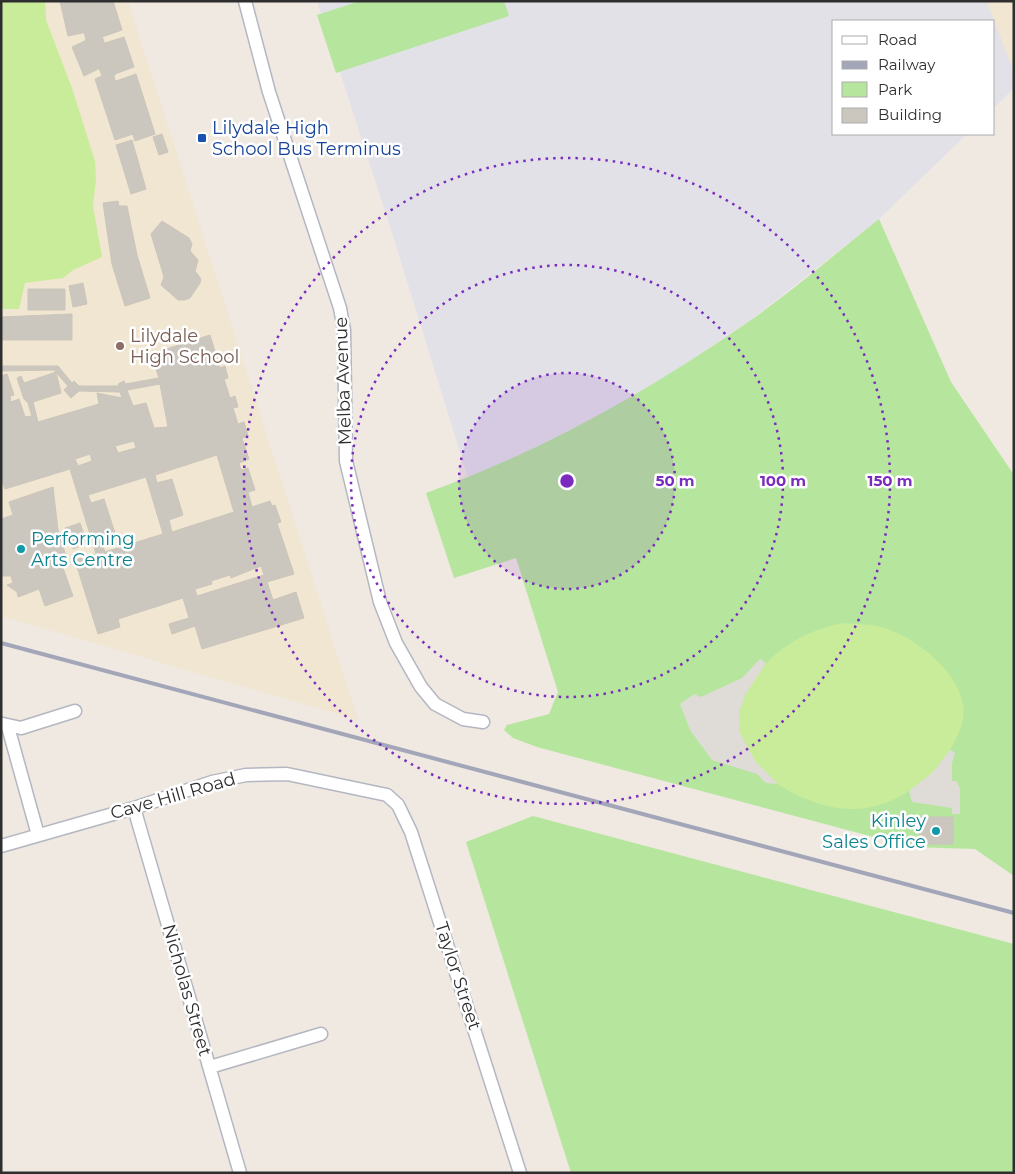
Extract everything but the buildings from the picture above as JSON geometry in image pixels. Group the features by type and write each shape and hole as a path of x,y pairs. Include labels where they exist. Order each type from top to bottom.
{"street":[{"name":"Melba Avenue","path":"245,1 269,92 340,308 344,339 346,461 380,602 396,642 421,687 434,704 463,719 483,722"},
{"path":"38,836 5,725 20,728 75,711"},
{"name":"Cave Hill Road","path":"1,846 134,808 212,782 246,775 287,774 378,793"},
{"name":"Taylor Street","path":"378,793 387,795 398,805 411,832 520,1173"},
{"name":"Nicholas Street","path":"134,808 240,1173"},
{"path":"210,1067 321,1034"}],"shaded area":[{"name":"Lilydale High School","path":"1,1 128,1 358,720 1,616"},
{"path":"317,1 987,1 994,20 832,20 832,135 966,135 879,219 752,319 666,377 621,404 502,464 468,478 393,236"},
{"path":"987,1 1014,1 1014,72 995,20"},
{"path":"995,22 1014,72 1014,88 995,107"},
{"path":"760,659 766,663 745,695 739,713 739,731 755,761 778,784 766,783 757,774 712,760 690,730 680,704 694,694 701,697 742,678"},
{"path":"950,750 955,753 952,763 952,781 956,781 960,788 960,814 952,814 952,808 912,802 909,791 933,772"}],"green space":[{"path":"1,1 45,1 46,20 72,88 95,161 96,179 93,206 102,257 73,270 63,278 25,283 19,309 1,309"},
{"path":"360,1 504,1 509,16 336,73 317,15"},
{"path":"879,219 951,382 1014,475 1014,876 975,849 911,847 537,747 513,738 504,730 507,725 549,714 558,692 516,558 454,578 426,493 553,439 674,371 751,320"},
{"path":"844,623 885,628 922,647 953,679 963,704 962,722 959,732 945,758 933,772 906,793 885,803 863,809 835,808 799,796 782,787 767,776 754,762 744,747 739,730 739,714 744,698 768,661 797,639 820,629"},
{"path":"533,816 1014,944 1014,1173 571,1173 466,842"}],"railway":[{"path":"1,643 1014,913"}],"place":[{"name":"Lilydale High School Bus Terminus","path":"202,138"},
{"name":"Lilydale High School","path":"120,346"},
{"name":"Performing Arts Centre","path":"21,549"},
{"name":"Kinley Sales Office","path":"936,831"}]}
